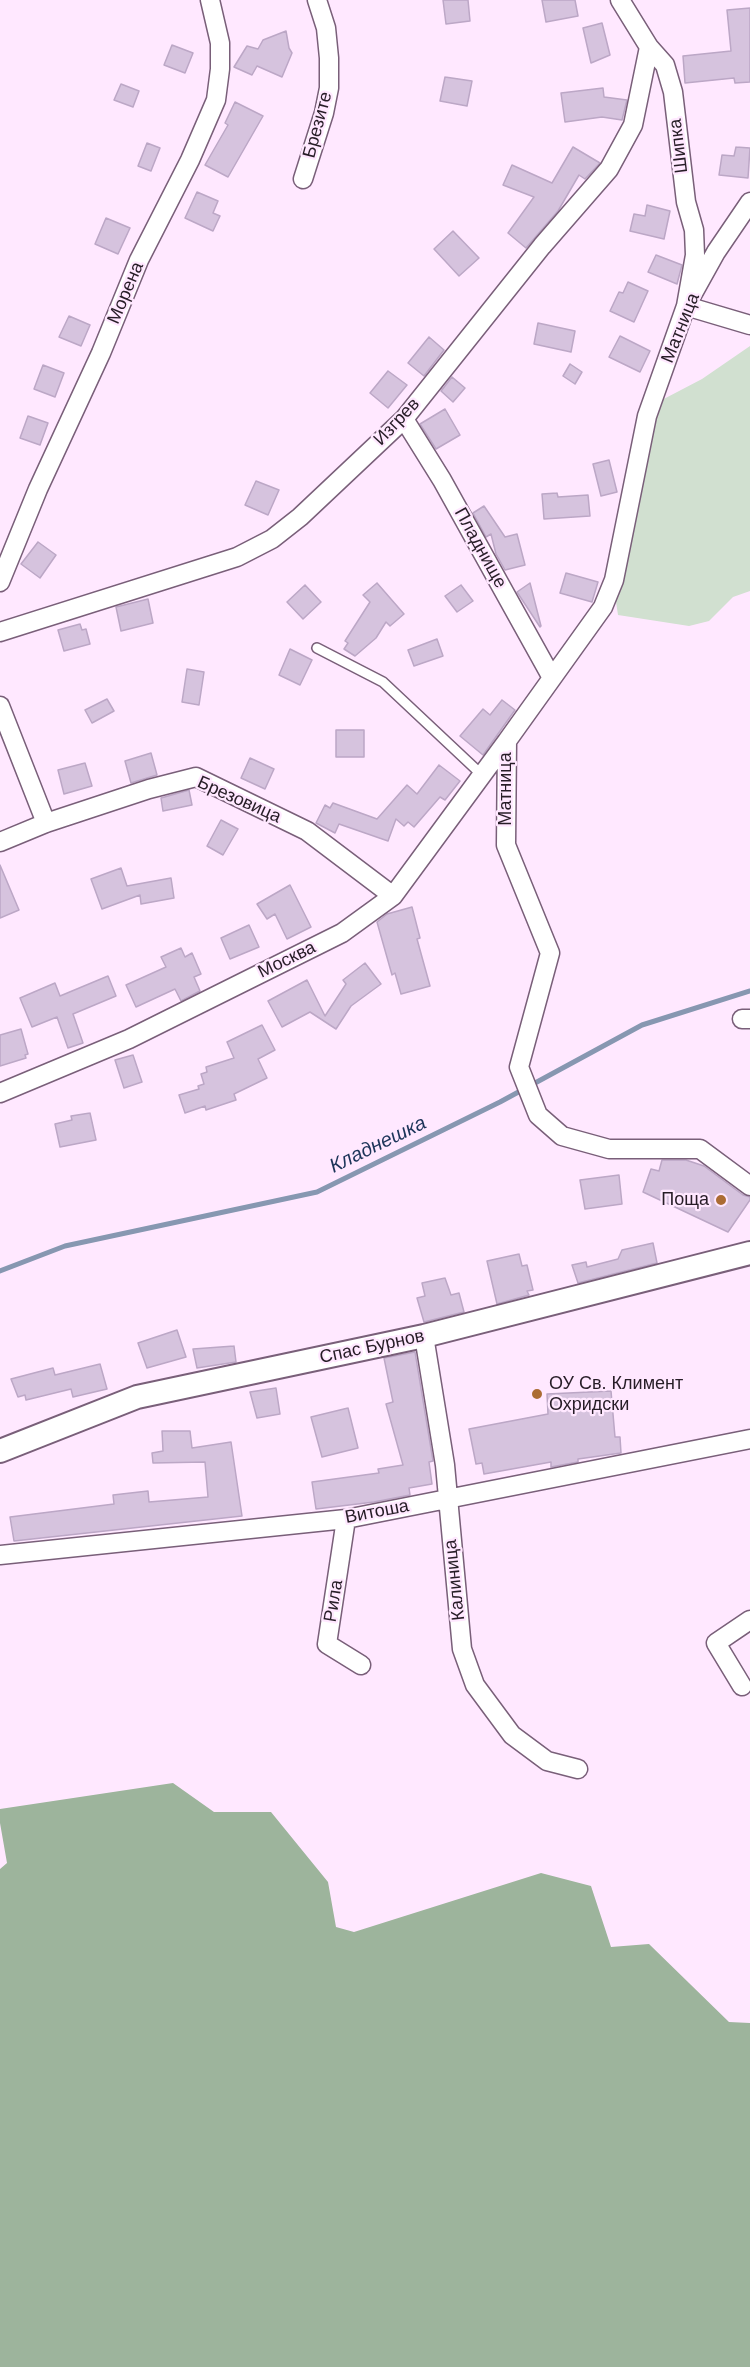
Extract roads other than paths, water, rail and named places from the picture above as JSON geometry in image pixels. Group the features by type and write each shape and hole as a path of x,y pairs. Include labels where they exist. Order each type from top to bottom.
{"street":[{"name":"Морена","path":"0,582 38,489 101,352 139,261 190,160 216,100 220,69 220,43 210,0"},
{"name":"Брезите","path":"303,179 324,113 329,88 326,28 317,0"},
{"name":"Шипка","path":"620,0 649,47 664,65 673,92 686,202 694,230 694,255 686,306"},
{"name":"Изгрев","path":"0,632 237,557 272,539 300,517 404,419 534,255 609,169 633,125 649,47"},
{"name":"Матница","path":"750,202 716,252 686,306 647,416 614,580 603,607 507,741 506,845 550,953 519,1067 538,1115 562,1136 609,1149 700,1149 750,1186"},
{"path":"686,306 750,325"},
{"name":"Пладнище","path":"404,419 442,480 552,678"},
{"path":"0,706 46,823"},
{"name":"Москва","path":"0,1093 129,1039 332,938 393,896 507,741"},
{"name":"Брезовица","path":"0,842 46,823 148,789 196,777 307,831 393,896"},
{"name":"Спас Бурнов","path":"0,1451 137,1397 424,1336 749,1253"},
{"name":"Калиница","path":"424,1336 440,1423 462,1649 475,1684 512,1735 547,1761 578,1769"},
{"name":"Витоша","path":"0,1555 346,1519 750,1439"},
{"name":"Рила","path":"346,1519 327,1644 361,1665"},
{"path":"742,1686 716,1643 750,1620"}],"lane":[{"path":"317,648 383,682 482,775"}],"waterway":[{"name":"Кладнешка","path":"0,1271 65,1246 317,1192 500,1102 642,1025 750,991"}],"place":[{"name":"Поща","path":"721,1200"},
{"name":"ОУ Св. Климент Охридски","path":"537,1394"}]}
